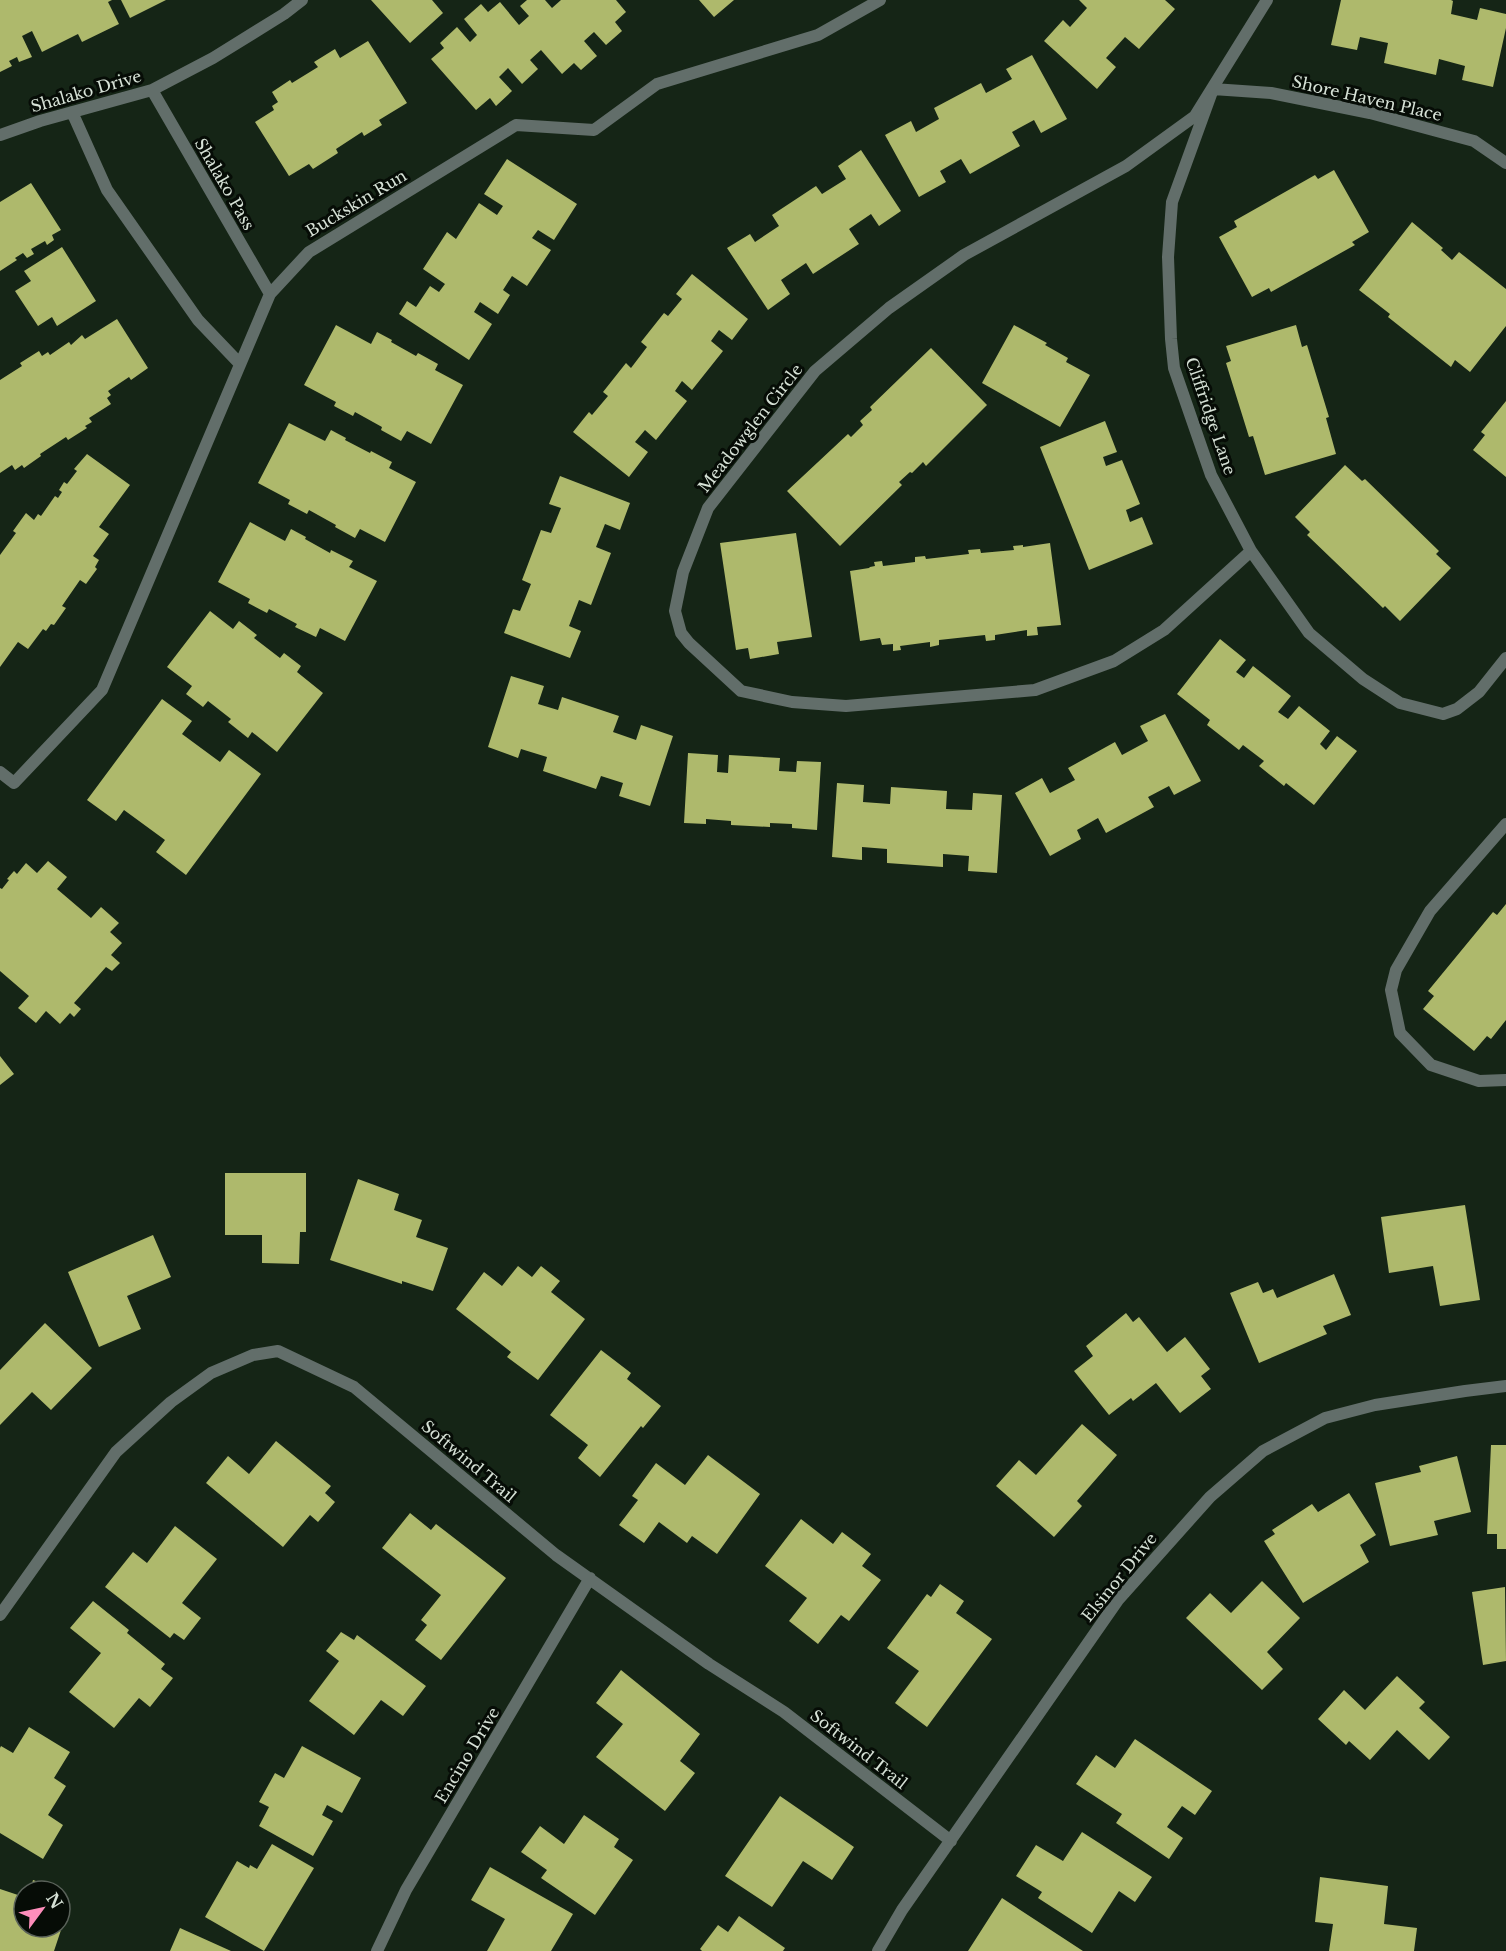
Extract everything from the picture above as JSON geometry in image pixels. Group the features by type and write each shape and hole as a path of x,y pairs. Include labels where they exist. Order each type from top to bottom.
{"street":[{"name":"Shalako Drive","path":"0,135 40,121 152,90 213,58 284,14 302,0"},
{"name":"Buckskin Run","path":"0,772 14,783 102,690 270,294 309,252 516,125 594,130 657,84 818,35 880,0"},
{"name":"Meadowglen Circle","path":"1251,551 1164,630 1114,661 1035,690 846,706 792,702 741,691 689,643 681,633 675,611 683,572 708,508 815,371 889,308 964,255 1126,166 1195,116 1267,0"},
{"name":"Shore Haven Place","path":"1213,89 1271,93 1370,113 1474,141 1506,163"},
{"name":"Cliffridge Lane","path":"1213,89 1172,202 1168,257 1174,368 1211,475 1251,551 1309,633 1363,680 1400,703 1443,714 1458,709 1479,692 1506,658"},
{"name":"Shalako Pass","path":"152,90 270,294"},
{"path":"72,112 107,190 198,320 240,364"},
{"path":"1506,824 1430,911 1396,970 1391,990 1400,1033 1431,1065 1479,1081 1506,1080"},
{"name":"Softwind Trail","path":"0,1615 116,1452 171,1402 211,1373 253,1355 278,1351 354,1388 556,1554 709,1664 784,1712 951,1841"},
{"name":"Elsinor Drive","path":"878,1951 902,1910 1118,1600 1210,1497 1263,1451 1325,1418 1375,1405 1506,1386"},
{"name":"Encino Drive","path":"377,1951 406,1890 590,1578"}],"building":[{"path":"0,0 112,0 108,2 119,24 82,42 78,34 42,52 32,31 22,36 32,57 19,62 17,57 9,61 12,66 0,72"},
{"path":"121,0 166,0 130,18"},
{"path":"371,0 432,0 443,13 410,43"},
{"path":"527,0 545,0 552,8 561,0 616,0 626,12 615,22 622,31 606,45 594,32 584,41 597,56 581,70 574,63 562,74 541,50 530,60 538,69 522,84 508,68 499,77 512,91 496,106 490,98 476,110 431,59 444,48 440,43 457,27 470,42 477,35 464,19 481,4 488,12 500,2 519,25 529,16 520,6"},
{"path":"699,0 734,0 714,17"},
{"path":"1079,0 1165,0 1175,9 1139,49 1125,37 1106,58 1116,67 1097,89 1044,41 1063,20 1070,27 1087,8"},
{"path":"1341,0 1451,0 1453,1 1451,14 1477,20 1480,8 1506,14 1506,28 1493,87 1462,80 1465,66 1439,59 1436,75 1384,63 1388,43 1360,37 1357,50 1331,45"},
{"path":"368,41 407,103 379,120 382,125 364,136 362,132 336,149 338,153 313,169 309,164 289,176 255,122 274,110 272,106 278,102 272,92 290,80 292,83 318,67 314,62 335,49 340,58"},
{"path":"1032,55 1067,119 1041,133 1034,120 1012,132 1020,146 970,174 961,159 940,171 946,182 919,197 885,135 911,121 916,132 939,119 934,108 981,83 986,93 1012,79 1006,69"},
{"path":"861,150 901,211 879,226 871,214 849,229 859,244 813,274 806,263 781,280 790,294 768,310 727,248 750,234 755,242 779,226 772,215 816,186 822,194 846,179 838,166"},
{"path":"507,159 577,204 554,240 538,230 532,238 551,250 527,286 512,276 503,290 510,295 498,314 480,302 474,312 492,324 469,360 399,314 407,301 416,307 430,286 439,292 445,284 423,269 447,232 456,239 479,203 497,215 503,206 484,194"},
{"path":"1334,170 1369,232 1352,242 1355,245 1271,292 1269,288 1252,297 1219,237 1237,227 1234,221 1315,175 1318,179"},
{"path":"31,183 61,230 52,235 54,240 47,245 45,241 31,249 34,254 27,258 23,253 15,258 17,260 0,271 0,202"},
{"path":"1412,222 1443,248 1441,250 1452,260 1459,252 1506,289 1506,326 1470,372 1455,360 1451,367 1388,317 1390,314 1359,290"},
{"path":"62,247 96,301 57,326 52,317 38,326 15,291 31,281 24,271"},
{"path":"692,274 748,319 732,340 719,330 711,341 723,351 692,390 682,381 675,391 687,401 656,440 645,430 635,442 648,452 629,477 573,432 589,412 592,415 608,396 603,392 626,363 631,368 647,347 641,342 664,313 668,316 682,299 676,294"},
{"path":"117,319 148,368 131,380 129,377 108,391 111,395 107,398 111,404 89,418 92,422 85,426 87,428 68,440 66,437 24,468 22,465 15,470 12,465 0,473 0,380 22,366 20,363 39,351 42,356 48,352 50,355 69,342 71,345 82,335 85,339"},
{"path":"336,325 371,344 377,332 416,356 418,353 438,364 435,370 463,385 431,444 407,431 401,441 355,412 353,416 334,406 336,402 304,385"},
{"path":"1014,325 1047,343 1045,345 1068,358 1066,362 1090,375 1060,427 982,383"},
{"path":"1296,325 1302,347 1307,345 1329,417 1326,418 1336,454 1265,475 1253,436 1249,437 1226,363 1231,361 1226,346"},
{"path":"931,348 987,405 926,466 923,462 899,482 902,485 840,546 787,491 848,434 851,437 863,425 860,421 872,410 870,407"},
{"path":"1506,401 1506,477 1473,450 1485,435 1481,432"},
{"path":"1105,421 1117,452 1103,457 1106,466 1122,460 1140,504 1126,510 1130,522 1142,517 1153,544 1089,570 1040,447"},
{"path":"289,423 325,441 331,430 346,438 345,440 392,462 389,468 416,482 385,542 360,529 355,538 309,510 307,514 288,504 290,500 258,483"},
{"path":"87,454 130,485 99,527 109,534 93,556 99,560 95,567 97,569 86,584 80,580 62,606 66,608 54,625 51,624 46,631 43,629 28,649 18,642 0,667 0,555 16,533 13,531 26,513 34,520 38,514 41,516 55,496 58,498 62,492 59,490 64,482 67,484 77,471 74,469"},
{"path":"1345,465 1362,481 1365,479 1439,551 1436,554 1451,568 1400,621 1385,606 1383,608 1307,535 1310,532 1295,517"},
{"path":"560,476 630,503 620,530 605,524 596,547 611,553 591,605 579,600 569,626 581,631 570,658 504,633 513,609 520,611 531,584 522,580 541,530 551,533 561,508 549,504"},
{"path":"250,522 285,541 291,529 330,553 331,550 353,561 349,567 377,581 345,641 320,628 316,637 295,627 297,624 269,609 267,613 248,603 250,599 218,582"},
{"path":"796,533 812,637 777,642 779,654 750,659 748,648 736,650 720,543"},
{"path":"1050,543 1061,625 1037,627 1038,635 1027,636 1027,630 995,635 995,640 986,641 985,635 939,640 939,645 930,647 930,642 900,646 901,650 893,651 893,644 882,645 880,638 860,641 850,571 875,566 874,562 882,561 883,566 915,562 915,557 925,556 926,559 969,554 968,550 980,549 981,553 1014,550 1013,546 1023,545 1023,547"},
{"path":"210,611 233,629 239,621 257,635 254,638 280,658 284,653 301,666 297,672 323,693 277,752 252,732 248,738 228,722 231,719 208,701 203,707 186,694 192,686 167,667"},
{"path":"1220,639 1246,660 1236,672 1244,678 1253,666 1291,696 1278,712 1288,719 1299,706 1330,731 1320,744 1326,750 1337,736 1357,751 1314,805 1286,783 1284,786 1259,766 1264,761 1243,745 1239,750 1207,725 1210,720 1177,694"},
{"path":"511,676 544,686 538,704 558,710 562,697 619,716 613,732 636,740 641,725 673,736 650,806 619,796 623,783 601,776 596,789 543,771 547,757 521,749 518,758 488,747"},
{"path":"162,699 192,721 182,734 220,762 229,750 261,774 186,875 156,852 165,840 124,810 116,821 87,800"},
{"path":"1165,714 1201,781 1174,795 1169,786 1148,797 1154,807 1106,833 1098,818 1077,830 1081,839 1050,856 1015,793 1042,778 1050,793 1075,780 1068,768 1115,742 1122,755 1148,741 1140,726"},
{"path":"688,753 718,755 717,772 728,773 729,755 780,758 779,771 796,772 797,761 821,762 817,830 792,828 792,824 770,823 770,827 731,825 731,821 706,819 706,824 684,823"},
{"path":"837,783 864,785 863,802 890,804 891,787 947,791 946,809 972,810 973,793 1002,795 997,873 968,871 969,856 943,854 943,867 887,863 887,849 862,847 862,860 832,857"},
{"path":"48,861 67,877 57,889 91,918 101,907 119,923 110,932 122,943 111,955 120,963 112,971 106,967 74,1003 81,1009 74,1017 70,1013 60,1024 46,1011 36,1023 18,1008 29,996 0,971 0,888 2,889 14,871 17,874 26,863 37,873"},
{"path":"1506,904 1506,1020 1491,1039 1487,1036 1474,1051 1423,1009 1434,996 1428,991 1493,912 1497,915"},
{"path":"0,1056 14,1074 0,1085"},
{"path":"225,1173 306,1173 306,1232 300,1232 299,1264 262,1263 262,1235 225,1235"},
{"path":"358,1179 399,1194 394,1210 422,1220 416,1237 448,1248 433,1291 402,1281 402,1284 330,1260"},
{"path":"1465,1205 1480,1300 1440,1306 1433,1266 1389,1273 1381,1217"},
{"path":"153,1235 171,1277 127,1296 141,1329 99,1347 68,1272"},
{"path":"518,1266 532,1277 541,1266 560,1281 551,1292 585,1319 538,1380 507,1357 511,1352 456,1309 484,1272 502,1286"},
{"path":"1334,1274 1351,1315 1323,1326 1327,1334 1259,1363 1230,1293 1258,1282 1263,1293 1273,1289 1277,1298"},
{"path":"1126,1313 1133,1322 1139,1317 1167,1352 1185,1337 1210,1369 1201,1376 1211,1389 1180,1413 1156,1383 1133,1401 1131,1398 1109,1415 1074,1371 1093,1356 1086,1346"},
{"path":"45,1323 92,1368 51,1410 32,1392 0,1425 0,1370"},
{"path":"601,1350 631,1373 627,1379 661,1406 643,1428 641,1426 600,1477 578,1458 588,1445 550,1415"},
{"path":"1082,1424 1117,1455 1077,1501 1082,1506 1054,1537 996,1486 1019,1460 1036,1475"},
{"path":"276,1441 331,1486 325,1493 335,1502 318,1522 310,1515 283,1547 206,1483 228,1456 249,1474"},
{"path":"1491,1445 1506,1445 1506,1549 1497,1549 1497,1534 1487,1534"},
{"path":"708,1455 760,1494 717,1554 692,1536 687,1543 659,1522 644,1543 619,1525 638,1500 632,1496 656,1463 685,1485"},
{"path":"1457,1456 1471,1512 1434,1521 1438,1535 1390,1546 1375,1483 1421,1472 1419,1466"},
{"path":"1349,1493 1376,1535 1360,1545 1369,1562 1303,1603 1264,1541 1275,1534 1272,1530 1312,1504 1318,1512"},
{"path":"410,1513 431,1530 436,1524 506,1578 441,1660 415,1640 427,1625 421,1620 441,1595 382,1548"},
{"path":"801,1519 833,1544 842,1532 871,1554 862,1566 881,1580 849,1621 841,1615 818,1644 789,1621 807,1598 765,1566"},
{"path":"175,1526 217,1559 182,1603 201,1618 184,1640 174,1633 170,1638 105,1587 133,1552 147,1563"},
{"path":"1262,1581 1300,1618 1267,1652 1283,1669 1262,1690 1186,1618 1210,1593 1231,1613"},
{"path":"940,1584 964,1601 956,1613 992,1639 927,1727 895,1703 919,1671 887,1648 927,1594 931,1597"},
{"path":"1505,1587 1506,1661 1483,1665 1472,1592"},
{"path":"93,1601 129,1630 127,1633 165,1664 161,1669 173,1678 150,1707 139,1698 114,1728 69,1692 101,1653 70,1628"},
{"path":"341,1632 354,1640 357,1635 426,1686 403,1716 381,1700 354,1735 309,1701 339,1661 326,1651"},
{"path":"621,1670 700,1734 680,1761 695,1773 665,1811 596,1757 623,1724 596,1703"},
{"path":"1397,1676 1425,1702 1419,1708 1450,1737 1429,1760 1397,1730 1370,1760 1349,1741 1346,1745 1318,1719 1344,1690 1365,1710"},
{"path":"29,1727 70,1752 54,1778 66,1786 48,1815 63,1825 43,1859 0,1833 0,1748 1,1746 13,1753"},
{"path":"1135,1739 1212,1791 1195,1815 1182,1806 1167,1827 1183,1838 1169,1859 1116,1823 1122,1814 1076,1784 1096,1755 1115,1768"},
{"path":"302,1746 361,1778 342,1813 327,1805 322,1815 333,1821 313,1856 259,1826 269,1807 259,1802 275,1773 284,1778"},
{"path":"780,1796 854,1847 832,1880 803,1861 772,1907 725,1876"},
{"path":"584,1815 619,1839 614,1847 633,1860 595,1915 541,1878 547,1870 521,1852 540,1826 564,1844"},
{"path":"1082,1832 1152,1877 1135,1902 1119,1891 1092,1933 1038,1898 1042,1892 1016,1876 1036,1845 1063,1861"},
{"path":"272,1844 314,1868 264,1951 205,1917 237,1861 249,1868 250,1865 257,1869"},
{"path":"490,1867 573,1914 551,1951 487,1951 505,1919 471,1900"},
{"path":"1320,1877 1388,1886 1384,1924 1417,1928 1414,1951 1329,1951 1333,1924 1315,1922"},
{"path":"0,1889 12,1893 12,1939 58,1939 54,1951 0,1951"},
{"path":"1002,1898 1083,1951 968,1951"},
{"path":"739,1916 785,1948 783,1951 702,1951 700,1949 718,1925 728,1932"},
{"path":"180,1928 231,1951 170,1951"}]}
